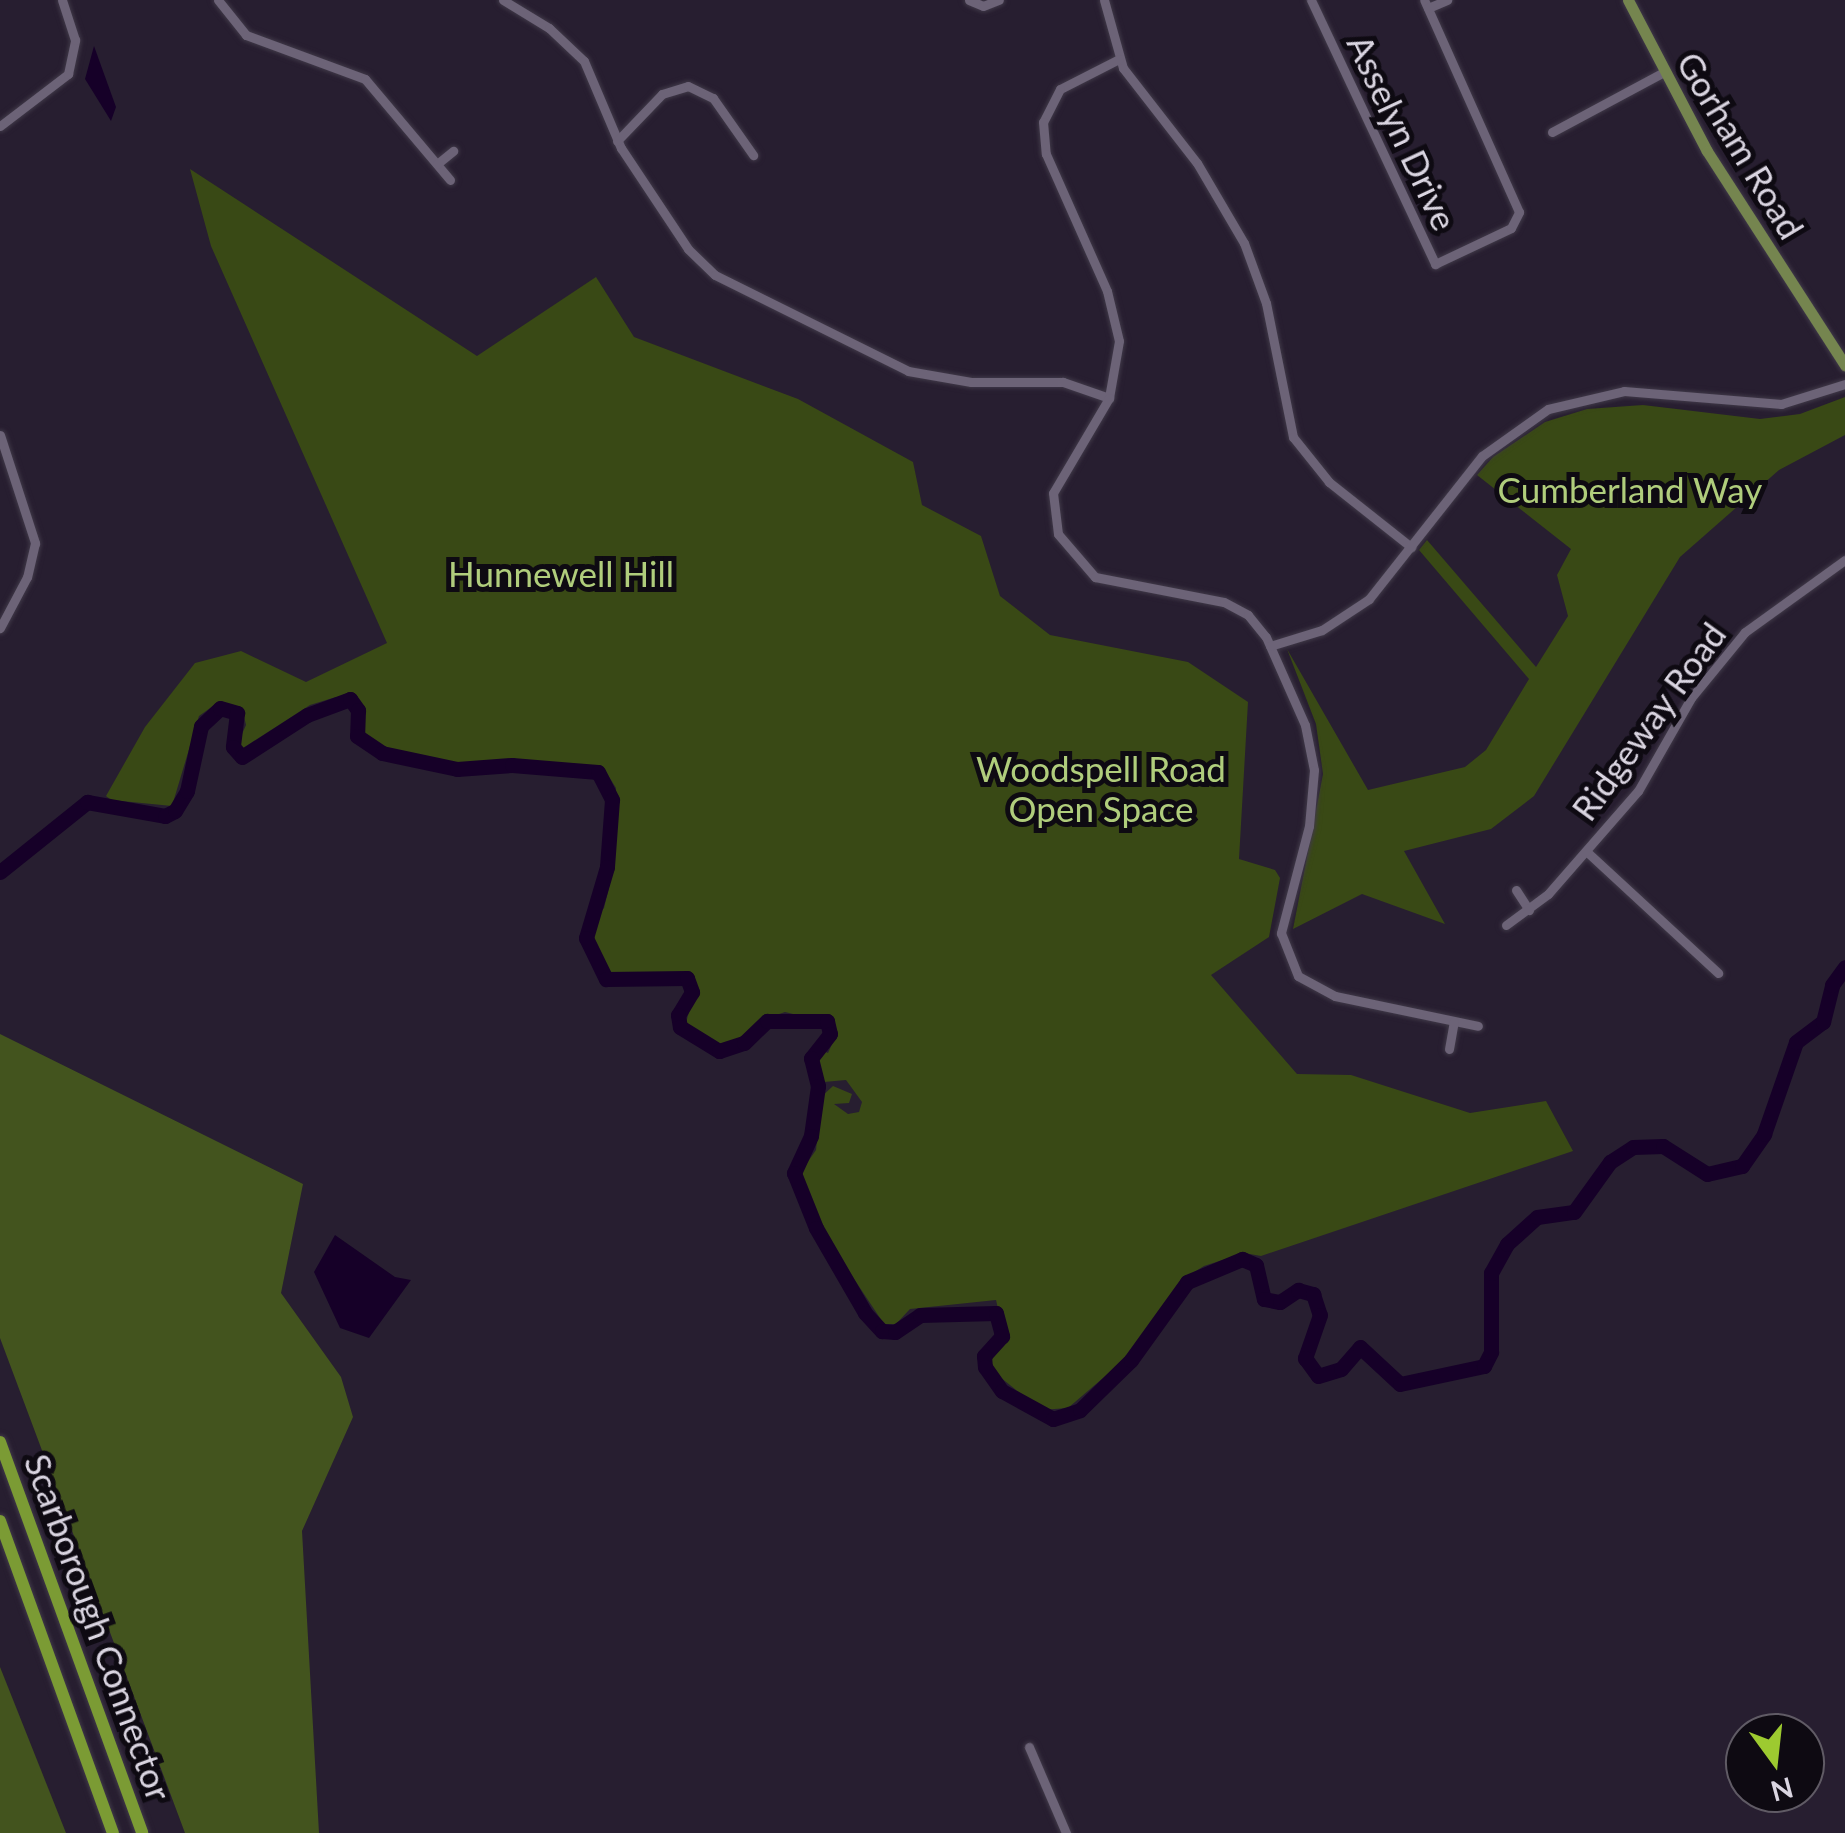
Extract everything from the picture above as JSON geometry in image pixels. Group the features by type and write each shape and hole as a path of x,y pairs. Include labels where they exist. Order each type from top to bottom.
{"highway":[{"name":"Scarborough Connector","path":"0,1442 142,1833"},
{"name":"Scarborough Connector","path":"0,1521 114,1833"}],"main road":[{"name":"Gorham Road","path":"1628,0 1707,151 1845,365"}],"street":[{"path":"0,126 68,74 75,40 62,0"},
{"path":"218,0 246,35 365,79 450,180"},
{"path":"503,0 578,52 617,140 694,257 779,308 885,363 924,375 1063,382 1109,398"},
{"path":"969,0 984,6 999,0"},
{"path":"1104,0 1119,59 1214,188 1244,243 1266,303 1282,408 1298,446 1330,482 1411,547"},
{"name":"Asselyn Drive","path":"1311,0 1435,264 1511,228 1519,212 1426,4 1447,0"},
{"path":"1119,59 1060,89 1042,132 1114,310 1118,362 1109,398 1053,493 1064,547 1088,573 1114,585 1234,606 1254,621 1270,646 1306,725 1314,770 1309,826 1281,932 1290,965 1321,992 1478,1026"},
{"path":"1552,132 1664,72"},
{"path":"617,140 662,94 688,86 713,98 753,155"},
{"path":"437,164 453,152"},
{"path":"1270,646 1347,617 1411,547 1494,444 1562,403 1624,391 1781,404 1845,384"},
{"path":"0,435 35,543 27,578 0,628"},
{"name":"Ridgeway Road","path":"1506,925 1529,910 1638,791 1722,657 1776,604 1845,560"},
{"path":"1586,852 1718,972"},
{"path":"1516,890 1529,910"},
{"path":"1449,1049 1454,1021"},
{"path":"1028,1747 1066,1833"}],"green space":[{"name":"Hunnewell Hill","path":"190,169 477,356 596,277 634,337 798,399 913,462 922,505 981,536 1000,596 1050,635 1188,662 1248,702 1239,859 1275,870 1280,878 1269,937 1211,975 1297,1074 1351,1075 1470,1113 1546,1101 1573,1151 1261,1256 1244,1253 1204,1266 1183,1279 1124,1360 1068,1408 1041,1410 990,1369 991,1354 1005,1339 996,1300 910,1309 896,1324 884,1324 816,1222 798,1176 816,1150 821,1097 833,1086 852,1094 849,1103 834,1104 848,1114 859,1112 862,1102 846,1080 824,1082 813,1065 819,1049 828,1053 833,1042 829,1023 785,1012 759,1021 735,1046 716,1046 685,1026 694,995 685,978 607,976 588,926 604,908 613,871 616,788 603,767 438,762 363,740 356,706 336,697 310,705 243,748 237,745 246,725 242,708 220,701 199,716 172,806 111,800 106,796 145,727 195,663 241,651 306,682 387,643 211,246"},
{"name":"Cumberland Way","path":"1845,397 1845,435 1779,470 1680,557 1534,796 1491,829 1404,851 1445,924 1362,894 1293,929 1323,774 1316,724 1287,649 1368,790 1465,767 1486,750 1529,679 1419,550 1427,540 1536,667 1568,616 1557,575 1571,549 1477,475 1493,457 1545,422 1587,409 1643,405 1760,419 1800,414"},
{"path":"0,1034 303,1184 281,1293 341,1377 353,1417 302,1531 319,1833 185,1833 0,1338"},
{"path":"0,1667 66,1833 0,1833"}],"shaded area":[{"path":"94,46 116,107 111,121 85,79"},
{"path":"335,1235 395,1277 411,1280 369,1338 340,1328 314,1272"}],"waterway":[{"path":"0,872 87,802 165,816 175,811 187,791 201,726 220,708 237,713 233,747 242,757 307,715 350,699 358,710 357,736 382,753 457,769 512,765 598,772 612,800 607,867 586,938 606,979 687,978 692,992 678,1015 680,1027 719,1051 744,1043 767,1021 827,1021 830,1034 811,1058 818,1086 811,1136 794,1173 816,1228 865,1313 882,1331 895,1332 920,1315 996,1313 1002,1336 984,1356 985,1367 1002,1391 1053,1419 1080,1410 1131,1360 1187,1282 1242,1259 1256,1265 1264,1299 1280,1302 1298,1290 1313,1294 1320,1315 1305,1358 1318,1376 1341,1369 1360,1347 1400,1384 1484,1366 1491,1352 1491,1273 1507,1244 1537,1217 1574,1212 1610,1162 1633,1147 1663,1146 1707,1174 1742,1166 1764,1134 1796,1042 1823,1022 1832,985 1845,967"}],"park label":[{"name":"Woodspell Road Open Space","path":"1101,788"}]}
